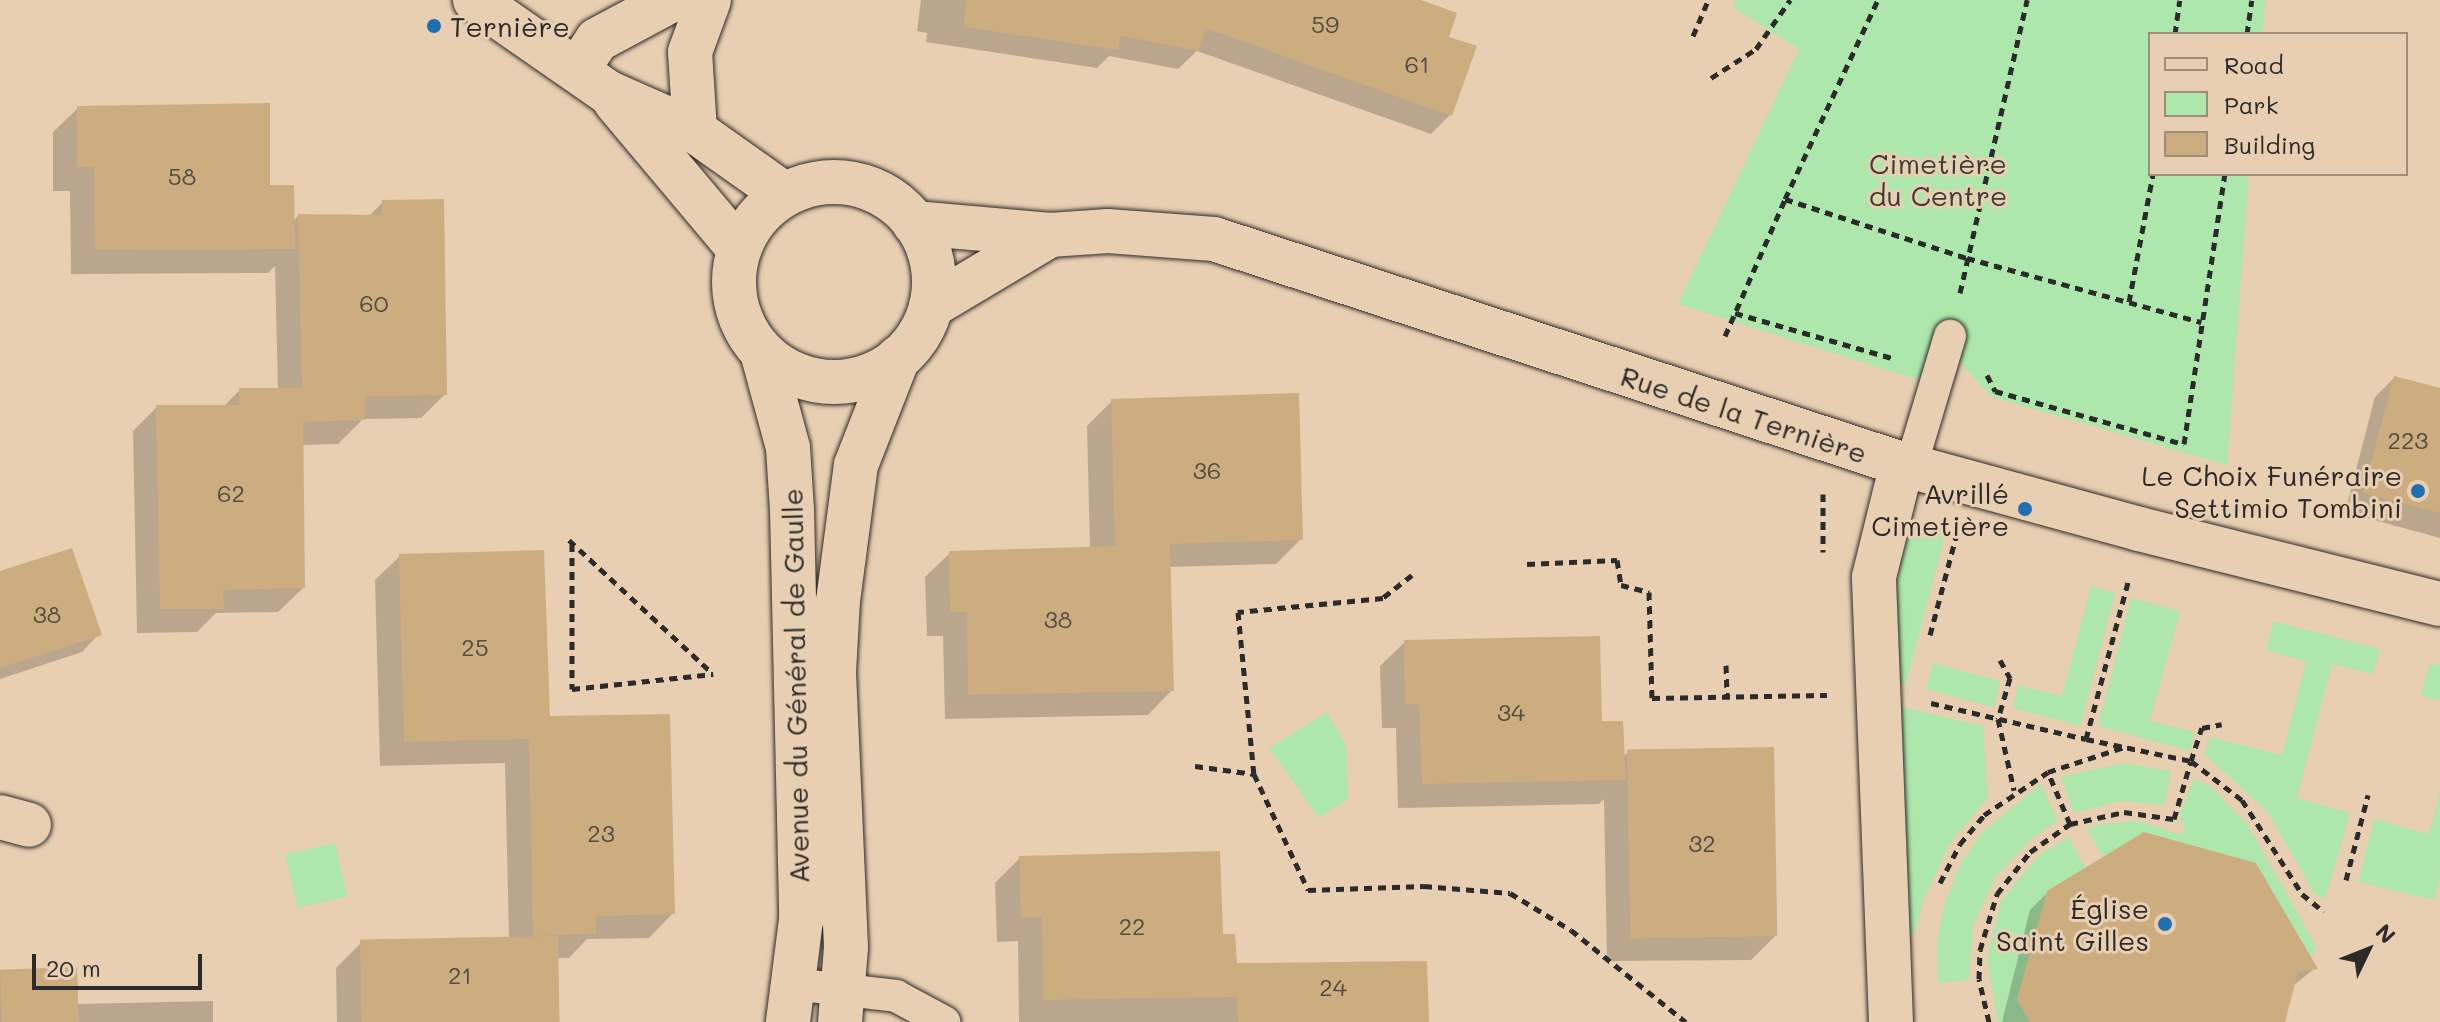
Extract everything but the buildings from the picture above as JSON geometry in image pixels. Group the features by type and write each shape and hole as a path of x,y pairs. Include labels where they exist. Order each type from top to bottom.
{"street":[{"path":"475,0 593,81 695,131 784,194"},
{"path":"672,0 597,40 593,81 739,249"},
{"path":"695,131 690,52 709,0"},
{"path":"814,184 854,184 891,200 914,223 933,269 931,306 918,335 898,358 862,377 822,381 784,368 762,352 736,304 733,276 739,249 749,228 784,194 814,184"},
{"name":"Rue de la Ternière","path":"914,223 1050,235 1108,231 1214,239 1907,465 2152,533 2440,604"},
{"name":"Rue de la Ternière","path":"931,306 1050,235"},
{"name":"Avenue du Général de Gaulle","path":"762,352 788,448 792,510 801,920 790,1003"},
{"name":"Avenue du Général de Gaulle","path":"841,1006 846,884 834,672 838,601 856,465 898,358"},
{"path":"1891,1022 1874,563 1907,465"}],"lane":[{"path":"1907,465 1950,336"},
{"path":"790,1003 841,1006 896,996 944,1022"}],"path":[{"path":"1693,36 1708,0"},
{"path":"1711,78 1756,49 1790,0"},
{"path":"1725,336 1878,0"},
{"path":"1950,336 2027,0"},
{"path":"2175,32 2180,0"},
{"path":"2247,32 2252,0"},
{"path":"2129,302 2153,176"},
{"path":"1735,313 1896,359 1909,342 1931,332 1950,336 1967,347 1995,391 2184,444 2225,176"},
{"path":"1785,199 1967,258 2201,322"},
{"path":"1929,639 1960,521"},
{"path":"571,542 584,555 713,674 572,689 571,542"},
{"path":"1527,564 1617,560 1621,585 1649,592 1652,698 1877,690 2191,761 2242,800 2302,894 2324,912"},
{"path":"2086,739 2132,569"},
{"path":"1412,575 1383,598 1238,612 1254,774 1308,890 1424,886 1510,893 1571,930 1686,1022"},
{"path":"2000,660 2010,678 1998,719 2014,790"},
{"path":"1726,665 1727,697"},
{"path":"1989,1022 1979,979 1980,950 1997,894 2030,852 2070,824 2124,812 2174,819 2202,728 2222,724"},
{"path":"1935,897 1960,844 2014,790 2048,772 2124,747"},
{"path":"1195,766 1254,774"},
{"path":"2048,772 2070,824"},
{"path":"2346,880 2368,795"}],"green space":[{"name":"Cimetière du Centre","path":"1736,0 2266,0 2262,32 2148,32 2148,176 2249,176 2227,465 1992,397 1955,357 1915,379 1678,304 1799,49 1733,7"},
{"path":"1933,529 1946,531 1906,684 1897,684 1894,595 1906,541"},
{"path":"2091,586 2115,593 2080,726 2013,708 2018,685 2062,696"},
{"path":"2131,598 2180,611 2150,721 2195,732 2190,751 2098,726"},
{"path":"2273,621 2380,649 2373,674 2332,664 2297,798 2350,813 2325,899 2315,895 2268,812 2204,754 2210,737 2282,755 2306,662 2266,650"},
{"path":"1933,663 2001,681 1994,707 1926,689"},
{"path":"2430,663 2440,666 2440,701 2421,695"},
{"path":"1898,706 1983,726 1988,798 1950,843 1923,901 1915,933 1906,935"},
{"path":"1327,712 1346,746 1348,799 1319,818 1269,748"},
{"path":"2122,763 2171,771 2164,805 2120,801 2074,813 2061,777"},
{"path":"2194,779 2209,785 2248,825 2316,946 2312,958 2256,863 2103,857 2087,829 2102,824 2138,821 2181,835 2185,829 2179,815"},
{"path":"2041,784 2058,821 2034,836 1996,876 1973,926 1969,980 1938,983 1937,943 1945,902 1960,865 1981,833"},
{"path":"2440,792 2440,878 2434,900 2358,882 2374,819 2429,834"},
{"path":"2069,837 2085,868 2047,891 2017,1000 2030,1022 1998,1022 1987,959 2001,901 2040,854"},
{"path":"335,843 347,897 298,908 285,854"}],"place":[{"name":"Ternière","path":"434,26"},
{"name":"Le Choix Funéraire Settimio Tombini","path":"2418,491"},
{"name":"Avrillé Cimetière","path":"2025,509"},
{"name":"Église Saint Gilles","path":"2165,924"}]}
